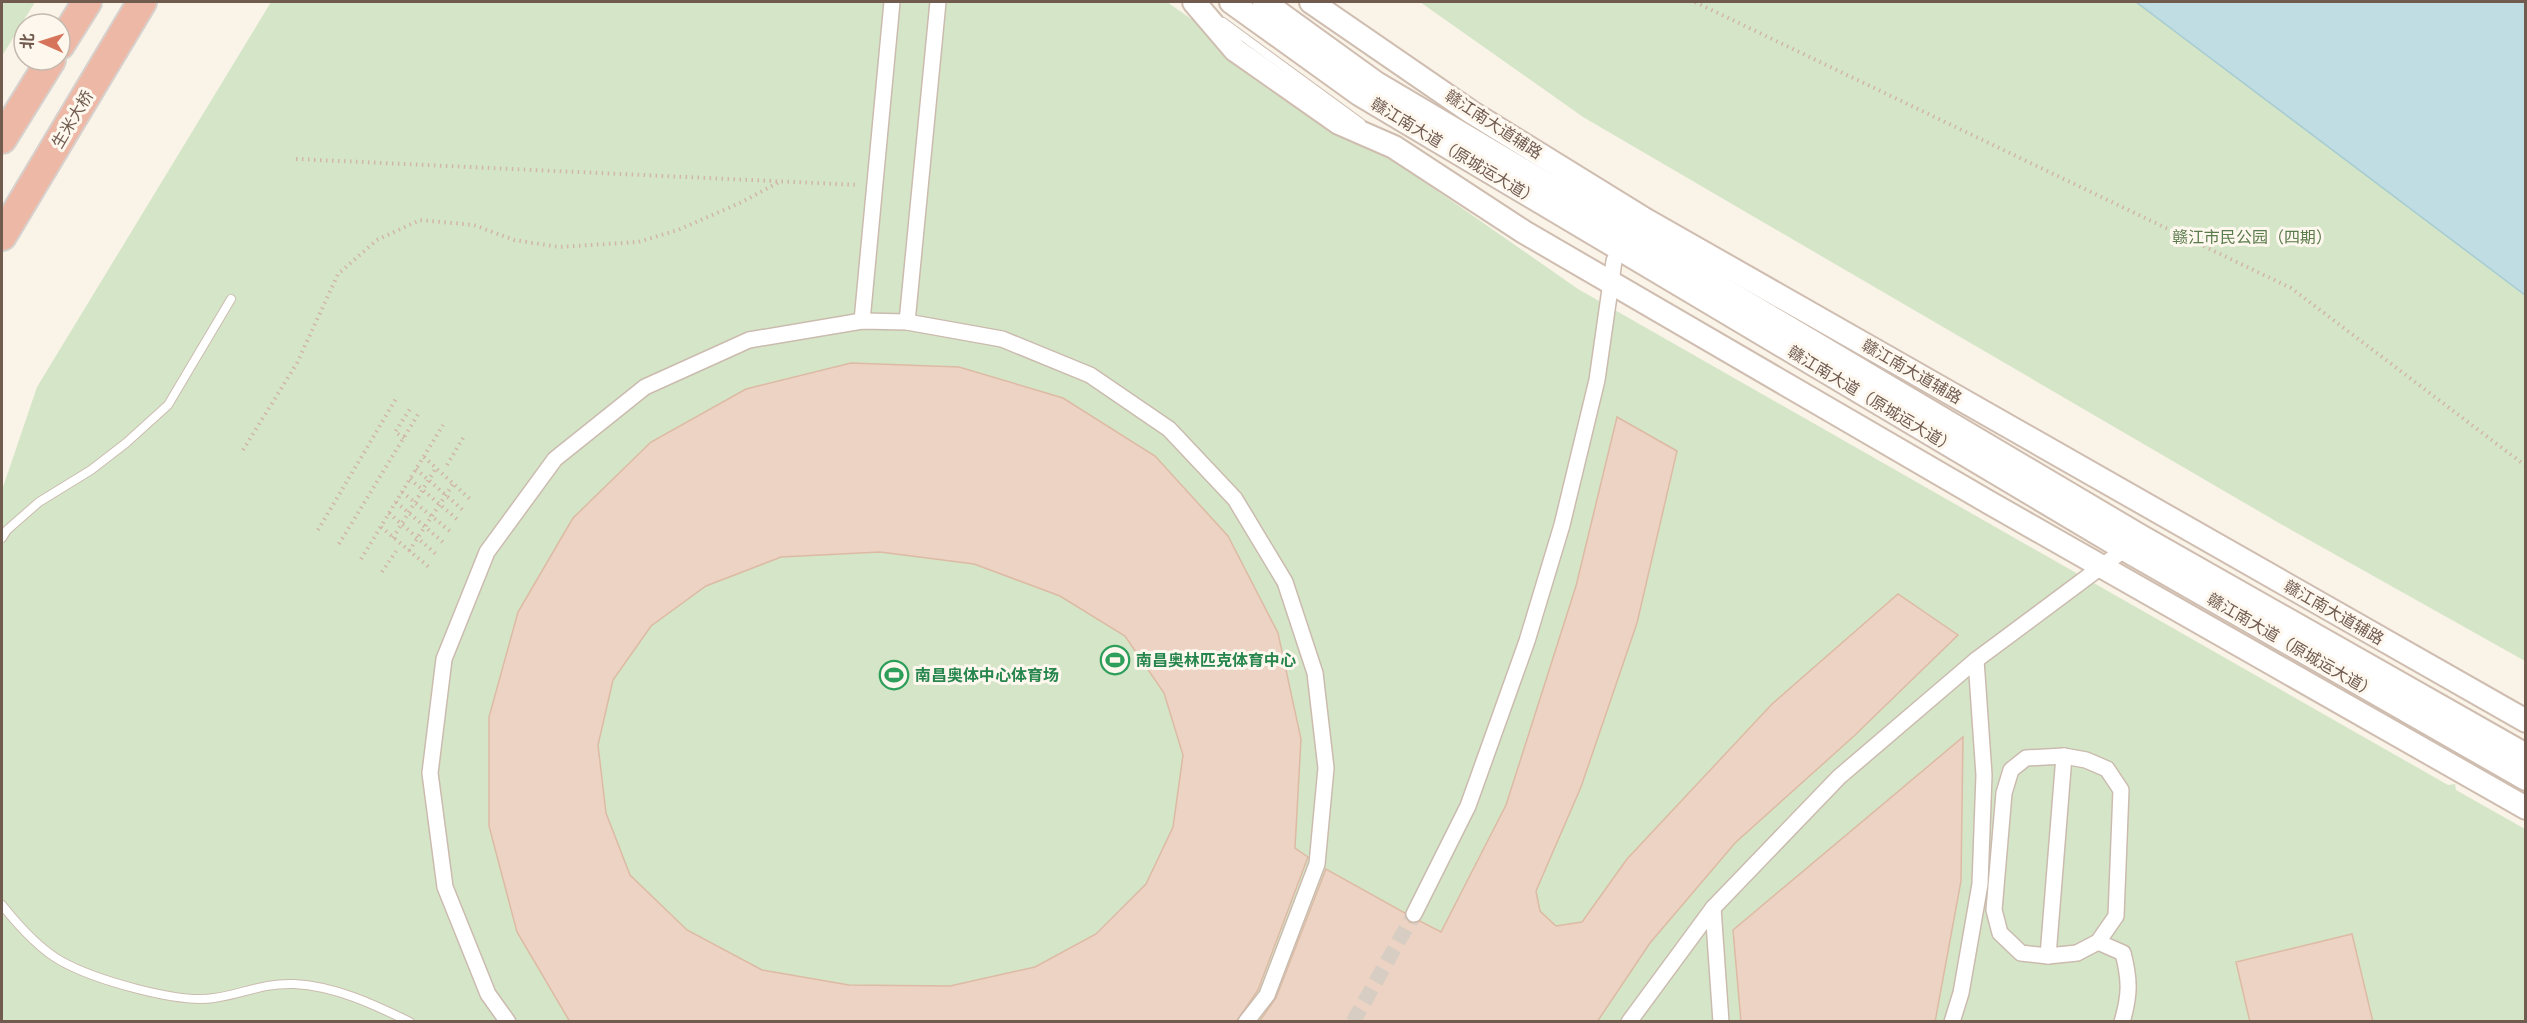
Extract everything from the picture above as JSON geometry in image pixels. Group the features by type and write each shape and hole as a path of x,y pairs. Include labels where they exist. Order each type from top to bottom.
{"highway":[{"path":"72,26 87,2"},
{"name":"生米大桥","path":"2,236 142,2"},
{"path":"2,139 44,72"}],"street":[{"path":"862,321 892,2"},
{"path":"907,322 938,2"},
{"path":"1195,2 1235,50 1339,123 1394,147 1524,232 1611,283 2526,808"},
{"name":"赣江南大道（原城运大道）","path":"1231,2 1359,94 1624,240"},
{"name":"赣江南大道（原城运大道）","path":"1264,2 1376,83 1624,240 2526,779"},
{"name":"赣江南大道辅路","path":"1311,2 1471,112 1647,220 2526,721"},
{"path":"1414,914 1468,806 1527,641 1562,525 1598,380 1614,261 1624,240"},
{"path":"508,1022 488,994 445,887 430,773 444,659 487,552 555,459 645,387 749,340 862,321 907,322 1002,339 1090,375 1169,429 1235,499 1285,582 1315,673 1326,768 1317,864 1267,995 1246,1022"},
{"path":"1629,1022 1713,908 1839,777 1976,660 2133,543"},
{"name":"赣江南大道（原城运大道）","path":"2133,543 2526,755"},
{"path":"1952,1022 1961,993 1980,884 1984,776 1976,660"},
{"path":"2048,956 2064,756"},
{"path":"2064,756 2086,760 2107,769 2121,790 2116,916 2098,942 2078,952 2048,956 2021,953 2000,933 1994,910 2004,793 2011,770 2026,758 2064,756"},
{"path":"1984,776 2004,793"},
{"path":"1980,884 1995,890"},
{"path":"1713,908 1721,1022"},
{"path":"2098,942 2122,953 2129,977 2128,1001 2122,1022"}],"lane":[{"path":"2,538 7,530 39,502 91,470 126,443 168,405 231,299"},
{"path":"2,905 18,926 58,960 78,970 131,987 177,997 213,999 260,986 294,984 331,988 410,1022"}],"path":[{"path":"1695,2 2290,288 2526,466"},
{"path":"296,159 875,186"},
{"path":"243,450 297,363 339,274 377,240 420,220 427,220 474,225 514,240 551,246 593,246 638,242 678,230 742,202 778,182"},
{"path":"318,530 397,397"},
{"path":"404,438 395,432 412,406"},
{"path":"339,544 420,411"},
{"path":"361,559 443,425"},
{"path":"447,465 463,438"},
{"path":"424,457 470,499"},
{"path":"393,538 436,468"},
{"path":"416,469 464,511"},
{"path":"410,479 458,520"},
{"path":"409,551 453,484"},
{"path":"402,492 451,532"},
{"path":"396,502 444,543"},
{"path":"389,513 437,555"},
{"path":"381,526 430,568"},
{"path":"382,572 396,551"}],"green space":[{"path":"2,2 35,2 29,12 12,12 12,40 2,56"},
{"name":"南昌奥林匹克体育中心","path":"271,2 1167,2 1578,289 2448,785 2455,784 2456,790 2525,829 2525,1021 2,1022 2,490 37,387"},
{"name":"赣江市民公园（四期）","path":"1420,2 2335,2 2525,142 2525,661 2279,523 1583,117"}],"water":[{"path":"2136,2 2525,2 2525,295"}],"building":[{"path":"851,363 959,367 1063,398 1155,456 1228,536 1278,633 1301,739 1295,848 1308,857 1258,990 1236,1022 570,1022 517,932 489,826 489,717 518,612 573,518 651,442 746,389","holes":["880,552 974,564 1060,596 1125,636 1164,693 1183,755 1173,827 1146,884 1096,934 1035,967 950,986 849,985 762,970 687,930 630,875 606,813 598,745 613,680 651,626 706,586 781,557"]},
{"path":"1617,417 1677,451 1637,623 1581,787 1536,891 1540,911 1556,926 1582,922 1627,859 1772,704 1898,594 1958,635 1854,736 1735,843 1650,943 1597,1022 1259,1022 1276,998 1326,869 1405,913 1409,922 1415,924 1420,921 1441,932 1506,805 1576,586"},
{"path":"1963,737 1961,881 1935,1022 1741,1022 1733,930"},
{"path":"2352,934 2373,1022 2250,1022 2236,962"}],"tunnel":[{"path":"1353,1022 1414,914"}],"place":[{"name":"南昌奥林匹克体育中心","path":"1115,660"},
{"name":"南昌奥体中心体育场","path":"894,675"}]}
